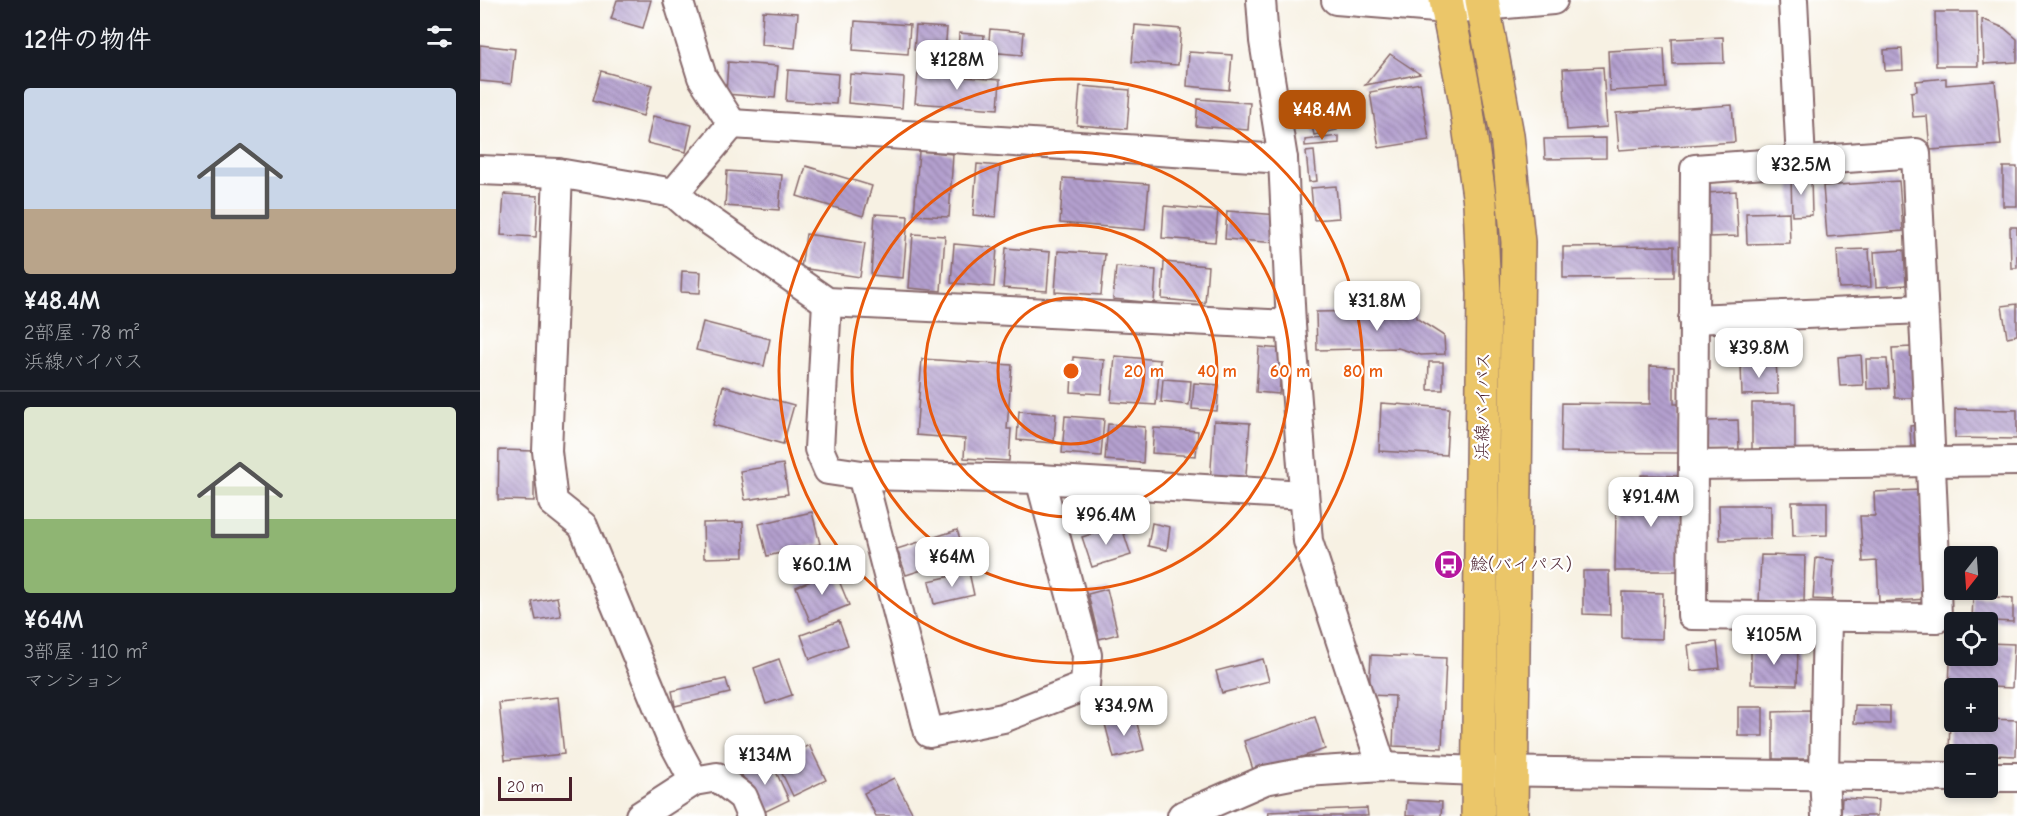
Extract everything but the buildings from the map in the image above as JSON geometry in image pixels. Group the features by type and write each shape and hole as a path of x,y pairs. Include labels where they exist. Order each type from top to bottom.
{"highway":[{"name":"浜線バイパス","path":"1483,3 1507,135 1518,242 1512,816"},
{"name":"浜線バイパス","path":"1447,4 1465,98 1480,203 1484,294 1478,816"}],"street":[{"path":"678,0 702,77 732,124"},
{"path":"1261,0 1264,41 1283,159 1291,325 1308,541 1382,767"},
{"path":"1336,0 1447,4 1554,0"},
{"path":"1793,0 1801,162"},
{"path":"732,124 1283,159"},
{"path":"674,193 732,124"},
{"path":"1916,153 1923,309 1932,463 1937,618 1692,615 1695,169 1916,153"},
{"path":"480,170 558,173 674,193 690,207 827,302 1291,325"},
{"path":"558,173 547,451 553,502 583,526 671,738 694,782"},
{"path":"827,302 819,449 828,470 862,475 1040,479 1304,495"},
{"path":"1693,319 1923,309"},
{"path":"1693,465 2017,461"},
{"path":"862,475 929,733 1003,718 1085,686 1087,655 1040,479"},
{"path":"1826,816 1824,775 1827,617"},
{"path":"1182,816 1265,780 1306,772 1382,767 1478,771 1944,777"},
{"path":"640,816 694,782 717,777 743,796 752,816"},
{"path":"1998,777 2017,777"}],"place":[{"name":"鯰(バイパス)","path":"1449,564"}]}
